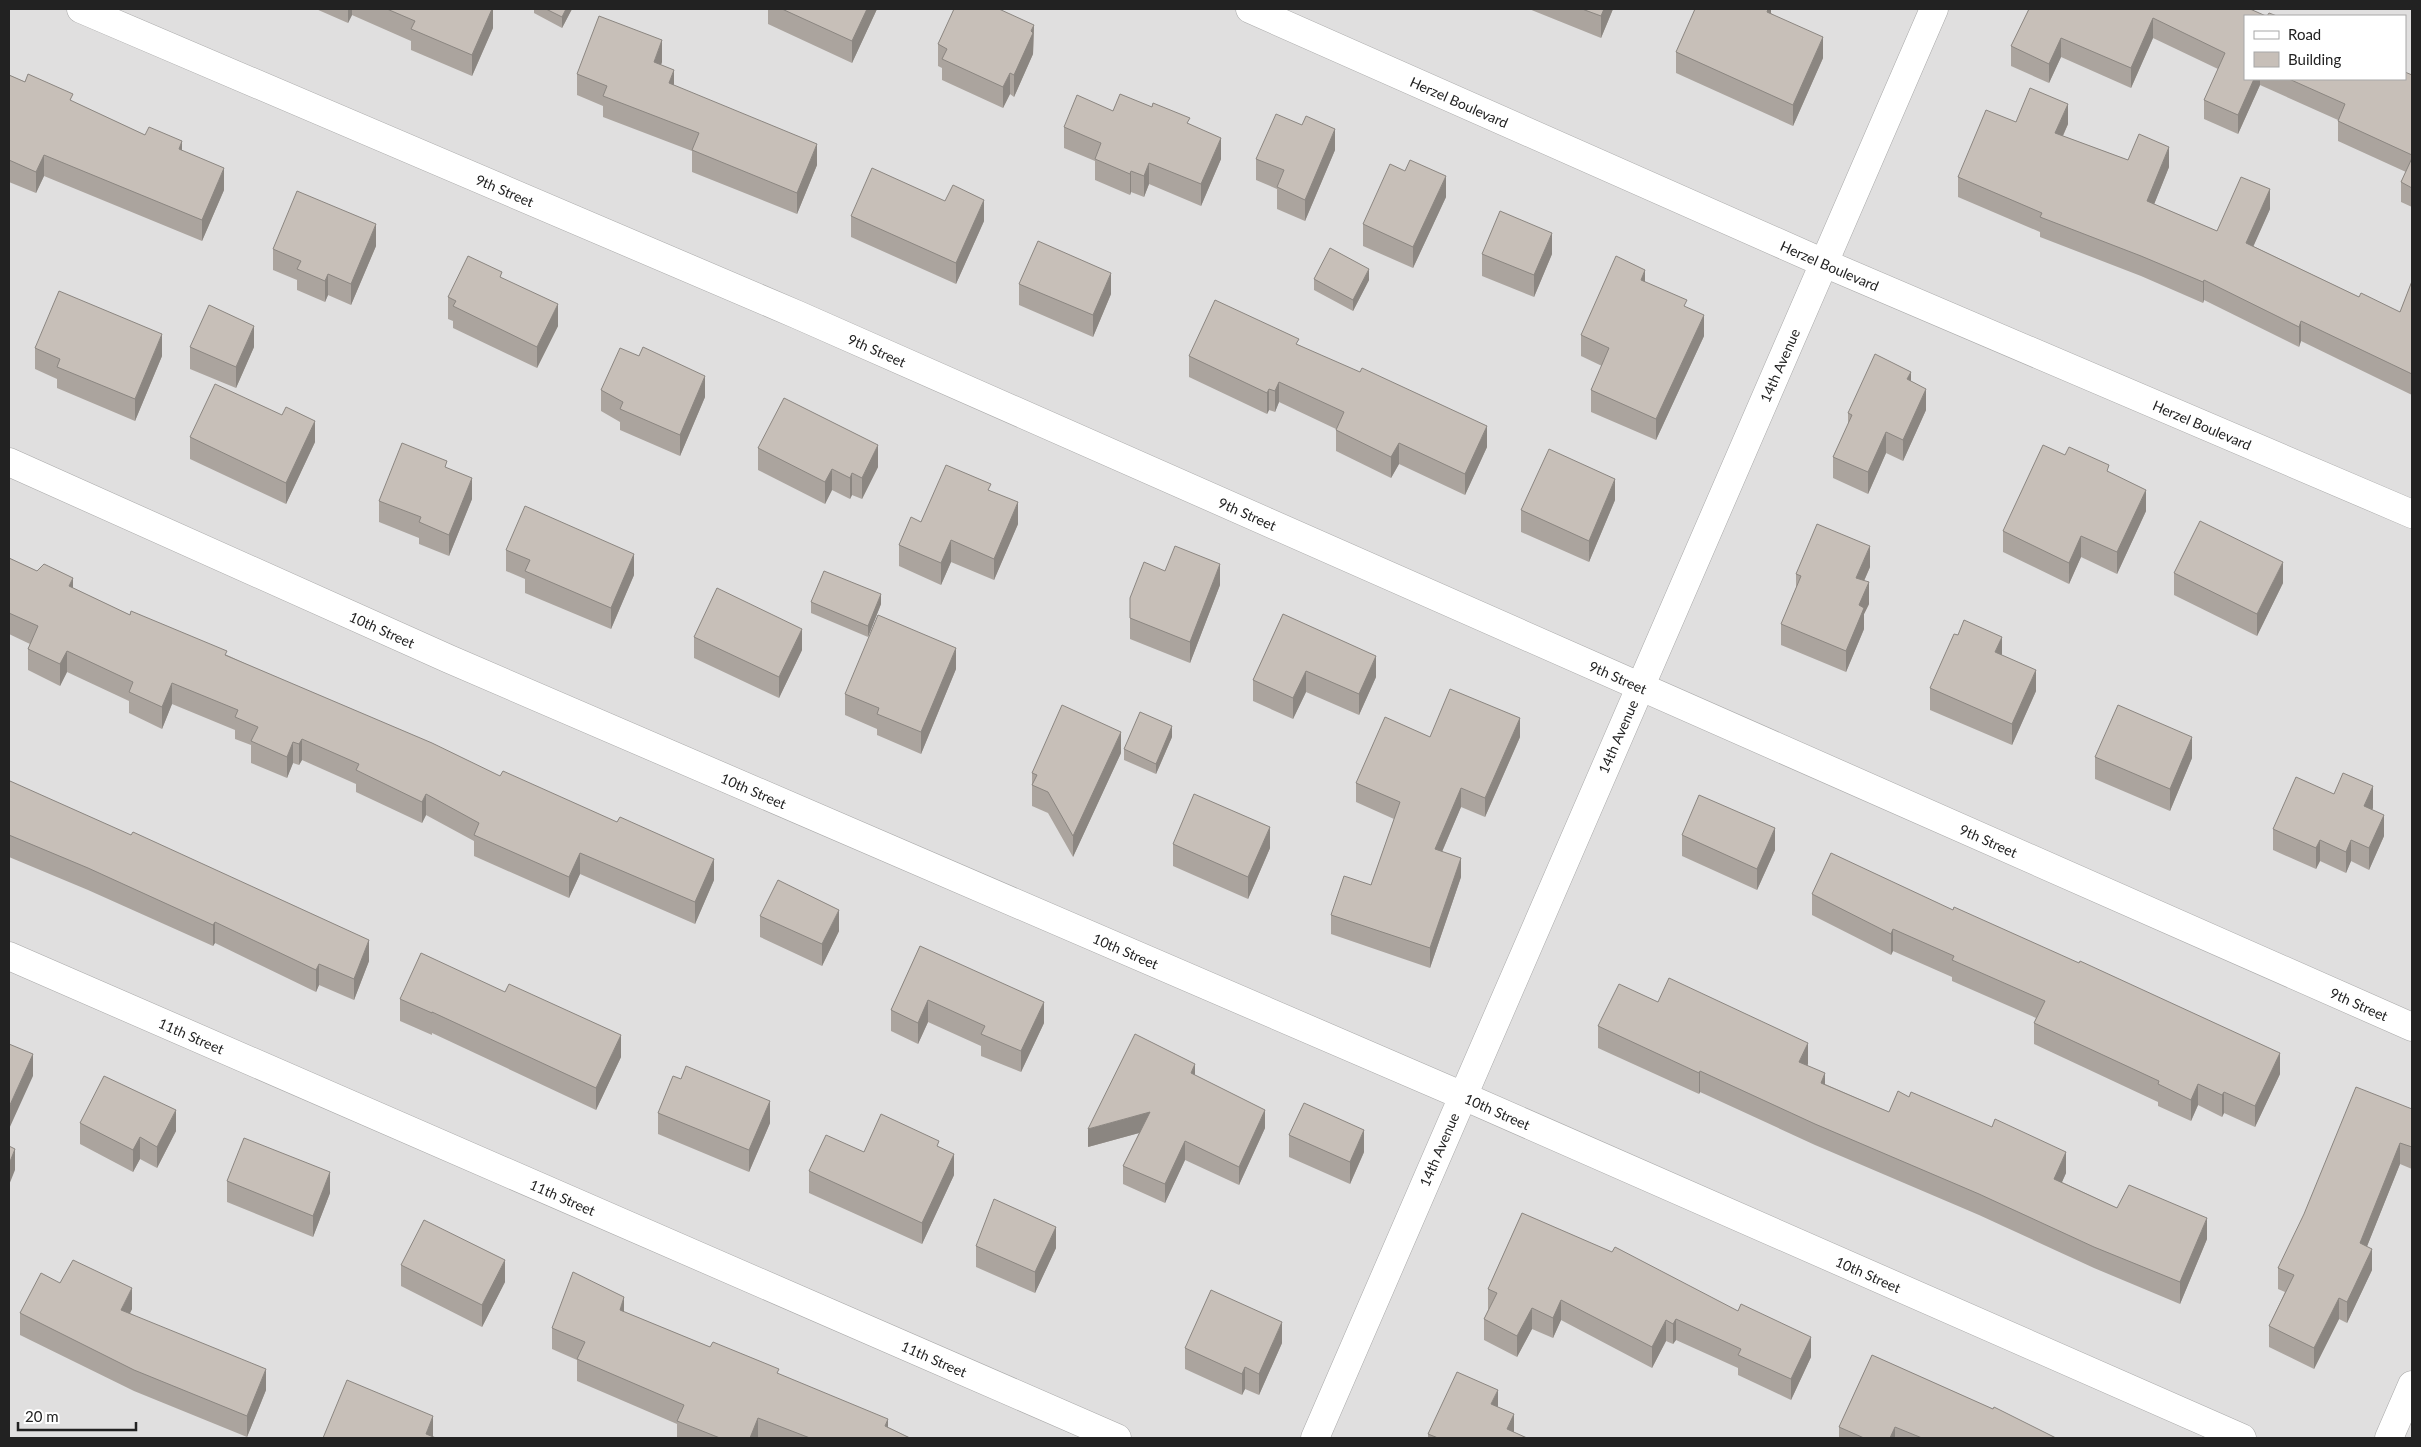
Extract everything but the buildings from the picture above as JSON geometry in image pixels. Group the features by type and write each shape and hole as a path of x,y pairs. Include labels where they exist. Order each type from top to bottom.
{"street":[{"name":"9th Street","path":"81,9 816,323 2412,1027"},
{"name":"Herzel Boulevard","path":"1250,9 1824,263 2412,514"},
{"name":"14th Avenue","path":"1315,1438 1460,1096 1641,687 1934,9"},
{"name":"10th Street","path":"9,462 458,663 1460,1096 2242,1438"},
{"name":"11th Street","path":"9,956 1117,1438"},
{"path":"2388,1438 2412,1385"}],"shaded area":[{"path":"9,9 2412,9 2412,1438 9,1438"}]}
